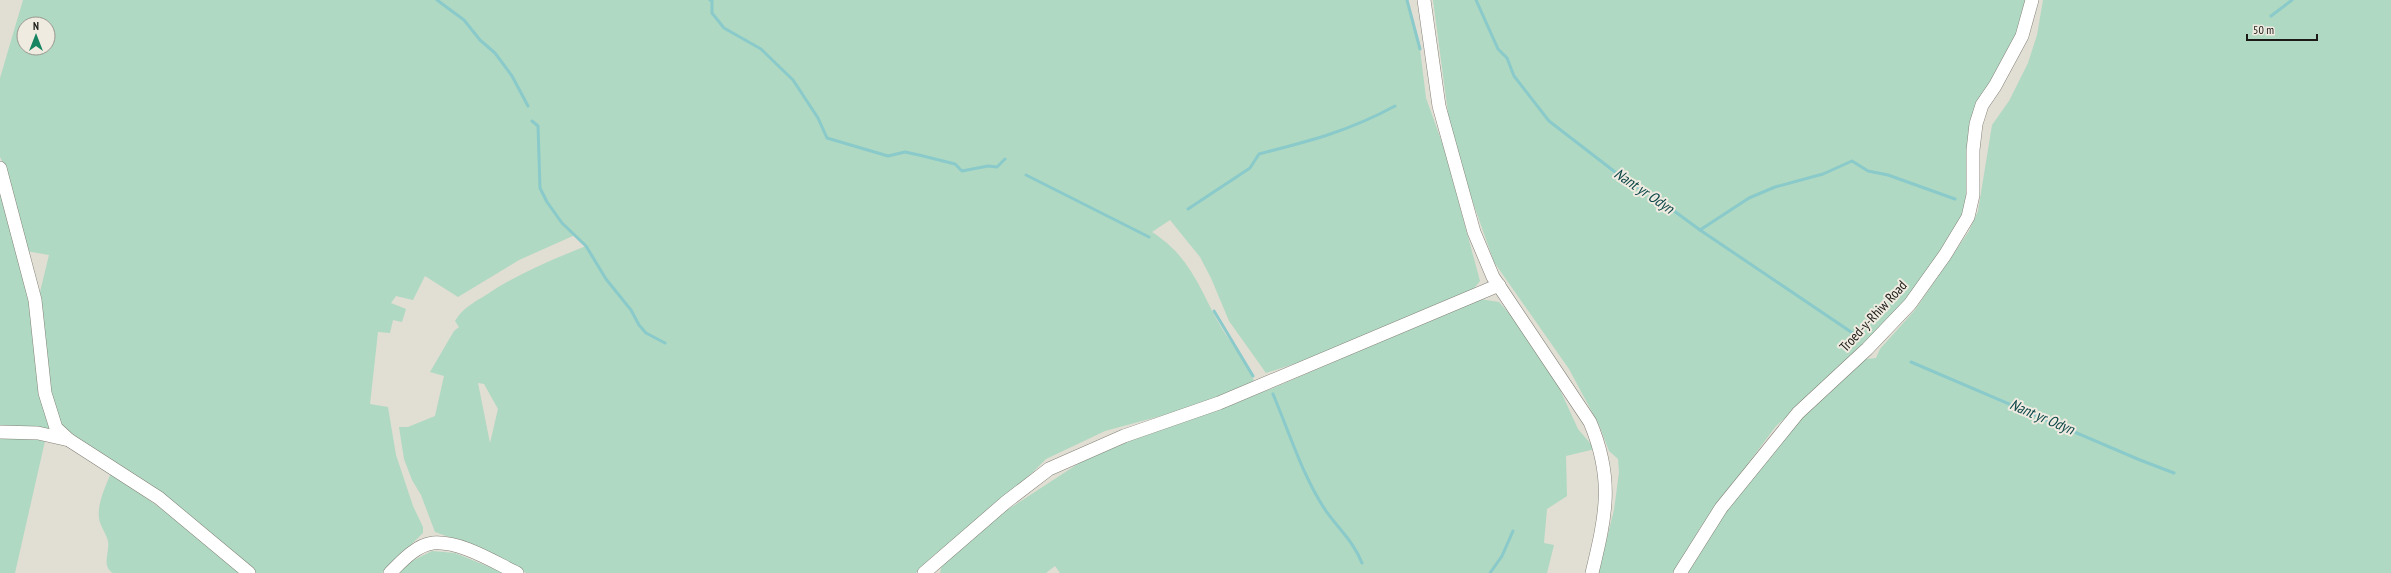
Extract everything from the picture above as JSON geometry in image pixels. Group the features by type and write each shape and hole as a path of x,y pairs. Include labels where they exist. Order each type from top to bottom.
{"street":[{"path":"1424,0 1439,106 1474,232 1499,285 1590,422 1600,445 1606,471 1606,501 1604,524 1592,573"},
{"name":"Troed-y-Rhiw Road","path":"1680,573 1721,508 1798,413 1867,349 1910,304 1968,217 1973,195 1973,150 1976,124 1982,105 1995,86 2022,36 2032,0"},
{"path":"0,168 35,300 46,394 56,428 69,440 159,498 249,573"},
{"path":"924,573 1000,507 1050,469 1124,436 1219,403 1499,285"},
{"path":"0,432 38,433 69,440"},
{"path":"390,573 403,560 421,548 432,543 446,544 472,551 517,573"}],"green space":[{"path":"23,0 1407,0 1420,49 1426,98 1444,148 1480,281 1471,292 1306,360 1266,373 1229,321 1211,278 1200,257 1170,220 1152,232 1166,242 1187,265 1224,332 1245,363 1255,384 1179,411 1105,431 1046,459 1021,484 933,556 916,573 526,573 469,544 435,532 421,495 412,480 404,459 399,427 408,427 435,416 444,376 430,372 454,331 459,327 455,321 461,313 473,303 510,280 547,262 586,246 575,235 519,260 458,297 425,276 413,300 396,296 391,303 406,309 402,322 393,320 390,333 378,332 370,404 388,407 396,455 413,506 423,527 423,533 382,573 255,573 150,484 76,437 63,426 54,413 44,340 40,292 49,255 26,251 5,167 0,157 0,78 16,24 16,56 56,56 56,16 18,16","holes":["478,383 484,384 498,409 490,443"]},
{"path":"1433,0 2028,0 2016,41 2000,71 1974,109 1970,124 1969,188 1961,218 1943,250 1902,305 1803,402 1776,426 1700,528 1674,573 1598,573 1614,510 1619,472 1618,459 1609,451 1599,425 1569,369 1494,262 1452,143"},
{"path":"2043,0 2391,0 2391,573 1688,573 1725,512 1781,439 1850,371 1866,359 1876,358 1880,349 1915,310 1969,231 1978,211 1992,125 2009,101 2028,63 2037,35"},
{"path":"0,186 32,307 51,429 0,428"},
{"path":"1480,299 1499,302 1522,328 1556,381 1578,429 1595,449 1566,456 1567,496 1547,509 1544,543 1554,545 1547,573 1060,573 1055,566 1046,573 940,573 942,564 998,516 1090,456 1129,439 1271,389"},
{"path":"12,436 45,441 15,573 0,573 0,437"},
{"path":"111,473 191,530 242,573 113,573 109,570 107,567 108,541 100,521 99,507"},
{"path":"432,551 455,553 504,573 396,573 402,566"}],"waterway":[{"path":"437,0 464,20 480,40 495,53 512,76 528,106"},
{"path":"710,0 712,1 712,13 724,28 761,49 793,80 818,118 827,138 888,156 905,152 919,155 955,164 962,171 988,166 997,167 1005,159"},
{"name":"Nant yr Odyn","path":"1407,0 1420,49"},
{"name":"Nant yr Odyn","path":"1476,0 1498,49 1507,58 1514,76 1549,121 1628,182 1651,194 1700,230 1860,338"},
{"path":"2271,16 2292,0"},
{"path":"1188,209 1250,168 1259,154 1312,140 1345,129 1395,106"},
{"path":"532,121 538,126 540,188 547,202 562,223 586,246 606,279 631,310 639,325 646,333 665,343"},
{"path":"1700,230 1749,198 1775,187 1823,174 1852,161 1868,171 1888,175 1955,199"},
{"path":"1026,175 1149,237"},
{"path":"1214,311 1253,376"},
{"name":"Nant yr Odyn","path":"1911,362 2140,460 2174,473"},
{"path":"1273,394 1302,467 1316,495 1354,548 1362,563"},
{"path":"1490,573 1502,556 1513,531"}]}
